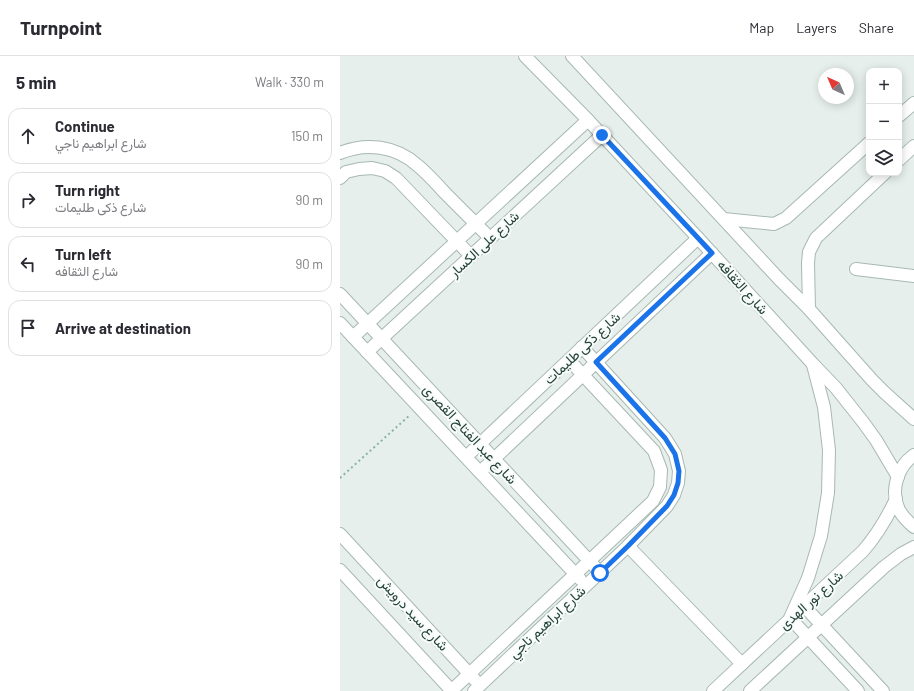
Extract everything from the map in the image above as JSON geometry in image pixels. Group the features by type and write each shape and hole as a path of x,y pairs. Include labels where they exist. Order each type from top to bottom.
{"street":[{"name":"شارع الثقافه","path":"525,56 588,120 836,388 880,446 898,477"},
{"path":"572,56 779,279 809,309 872,380 914,419"},
{"path":"902,113 914,103"},
{"name":"شارع على الكسار","path":"353,337 588,120"},
{"name":"شارع على الكسار","path":"367,352 602,135"},
{"path":"340,153 348,149 366,146 385,148 402,154 417,164 490,238"},
{"path":"724,220 774,224 786,218 866,146"},
{"path":"902,157 914,146"},
{"path":"340,178 346,172 359,168 372,168 385,172 396,178 471,256"},
{"path":"809,309 809,252 816,238 882,176"},
{"name":"شارع ذكى طليمات","path":"466,457 698,238"},
{"name":"شارع ذكى طليمات","path":"480,472 712,253"},
{"path":"856,269 914,276"},
{"name":"شارع عبد الفتاح القصرى","path":"340,294 600,573"},
{"name":"شارع عبد الفتاح القصرى","path":"340,323 586,585"},
{"name":"شارع ابراهيم ناجي","path":"480,689 628,546 667,506 674,495 678,483 679,471 675,454 665,438 582,347"},
{"path":"569,360 584,374 654,451 662,470 679,471"},
{"path":"813,364 824,406 829,450 828,493 821,536 808,578 790,618 858,691"},
{"path":"914,455 903,466 895,488 899,510 906,520 914,527"},
{"name":"شارع ابراهيم ناجي","path":"452,691 652,501 660,486 662,470"},
{"name":"شارع نور الهدى","path":"713,691 790,618 849,566 876,535 887,518 896,499"},
{"name":"شارع سيد درويش","path":"340,534 470,674 480,689"},
{"path":"628,546 742,664"},
{"name":"شارع نور الهدى","path":"750,691 884,567 901,554 914,547"},
{"name":"شارع سيد درويش","path":"340,570 452,691"},
{"path":"804,606 883,691"}],"path":[{"path":"340,478 418,407"}],"route":[{"path":"600,573 667,506 674,495 678,483 679,471 675,454 665,438 596,362 712,253 602,135"}]}
